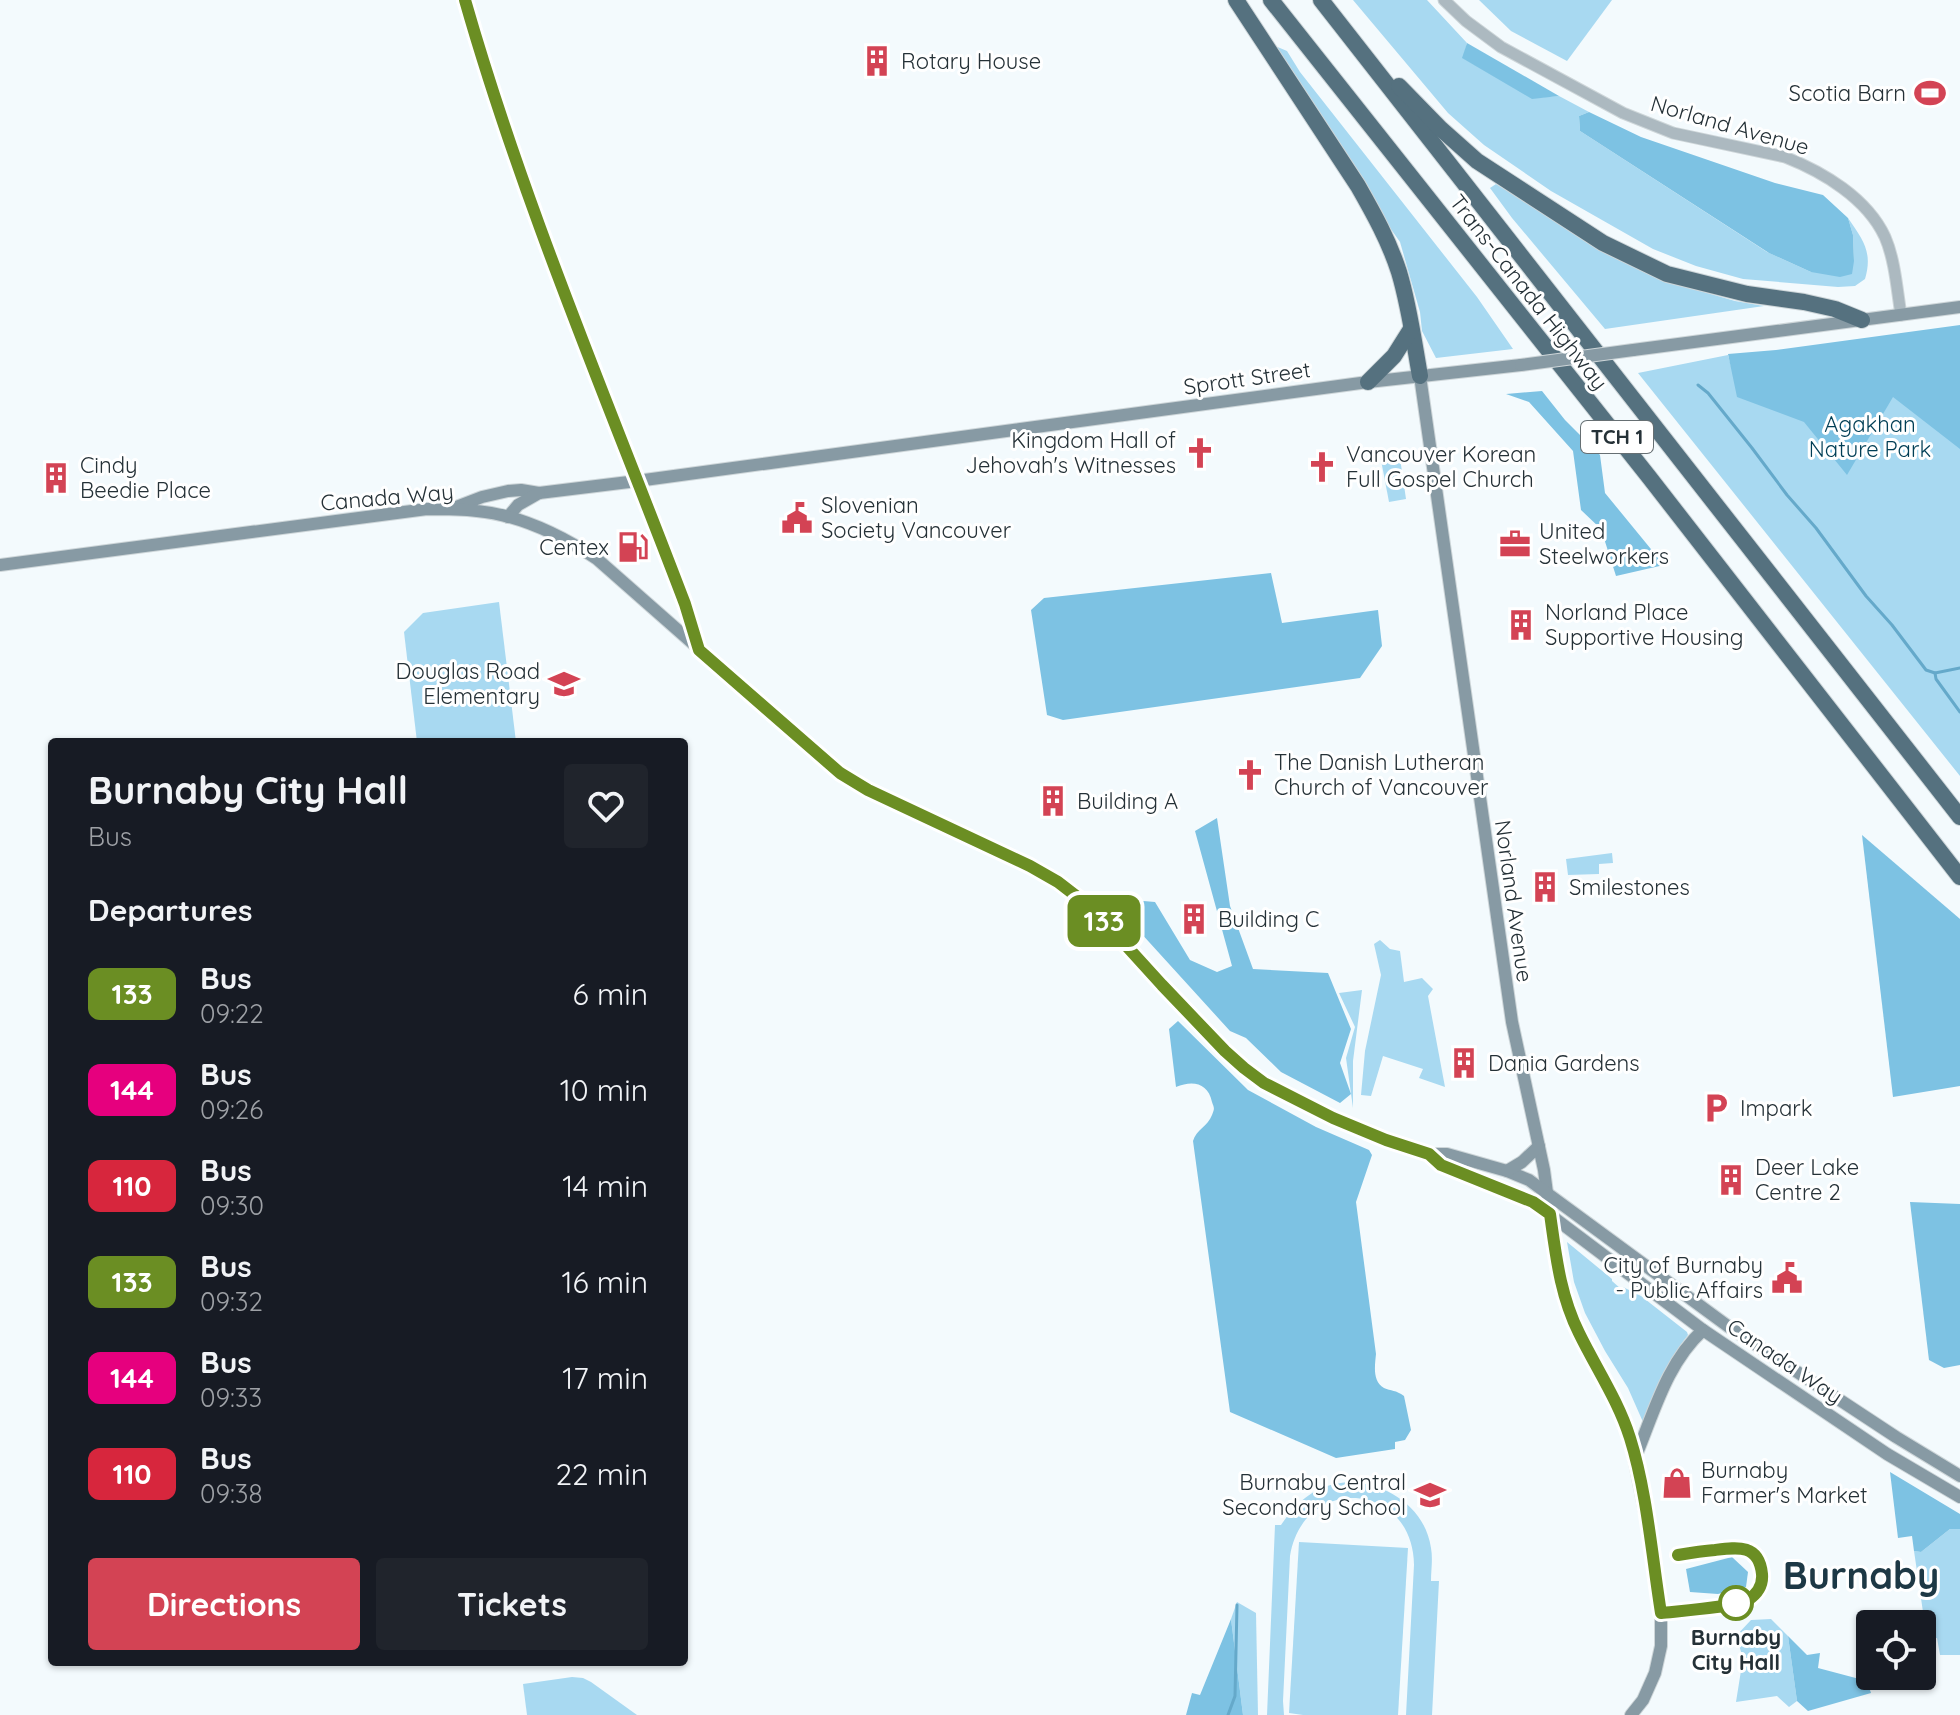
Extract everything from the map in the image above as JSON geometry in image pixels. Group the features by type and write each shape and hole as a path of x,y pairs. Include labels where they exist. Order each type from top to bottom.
{"highway":[{"path":"1236,0 1375,215 1399,271 1420,376"},
{"name":"Trans-Canada Highway","path":"1271,0 1960,877"},
{"name":"Trans-Canada Highway","path":"1321,0 1960,817"},
{"path":"1370,61 1477,161 1603,243 1667,274 1747,294 1835,309 1862,320"},
{"path":"1368,382 1394,356 1411,329"}],"main road":[{"name":"Sprott Street","path":"450,509 508,491 539,493 637,481 1368,382 1960,307"},
{"name":"Norland Avenue","path":"1420,376 1512,1022 1539,1146 1556,1261 1564,1295 1579,1334 1619,1409 1635,1458 1647,1522 1663,1628 1655,1673 1643,1700 1631,1715"},
{"path":"637,481 685,604 699,650"},
{"path":"508,517 518,505 539,493"},
{"name":"Canada Way","path":"0,565 412,511 480,511 508,517 557,535 597,559 840,773 868,790 1030,866 1080,899 1225,1051 1264,1083 1333,1118 1386,1140 1429,1154 1447,1154 1529,1180 1729,1327 1960,1476"},
{"path":"1507,1171 1539,1146"},
{"name":"Canada Way","path":"1429,1154 1441,1165 1533,1202 1703,1330 1887,1454 1960,1497"},
{"path":"1635,1458 1671,1371 1678,1358 1703,1330"}],"street":[{"path":"465,0 512,153 637,481"},
{"name":"Norland Avenue","path":"1444,0 1501,47 1623,113 1673,133 1785,157 1833,183 1865,208 1885,238 1901,315"}],"green space":[{"path":"1353,0 1427,0 1467,43 1463,58 1532,98 1559,96 1589,112 1579,116 1580,131 1767,252 1811,272 1854,261 1853,235 1848,218 1867,254 1865,279 1855,286 1838,287 1743,279 1696,266 1653,249 1551,191 1484,145 1448,113"},
{"path":"1479,0 1612,0 1567,61 1511,31"},
{"path":"1268,43 1287,51 1300,72 1477,297 1513,349 1436,358 1422,331 1420,312 1400,242 1383,218 1367,185"},
{"path":"1496,184 1659,279 1764,306 1605,329 1512,218 1490,188"},
{"name":"Agakhan Nature Park","path":"1960,333 1960,776 1638,373 1728,355 1731,366"},
{"path":"1400,458 1406,499 1389,502 1381,460"},
{"path":"499,602 516,738 417,738 404,632 423,613"},
{"path":"1612,853 1613,863 1599,864 1599,874 1568,875 1566,859"},
{"path":"1380,940 1390,949 1400,951 1404,982 1422,978 1433,989 1428,996 1445,1087 1419,1078 1423,1069 1383,1056 1371,1096 1361,1095 1365,1051 1381,975 1374,944"},
{"path":"1362,990 1353,1061 1353,1108 1346,1058 1355,1027 1339,993"},
{"path":"1567,1242 1621,1289 1623,1287 1641,1296 1687,1332 1662,1376 1646,1422 1643,1422 1628,1388 1585,1313 1574,1282"},
{"path":"1348,1482 1377,1487 1402,1500 1412,1509 1427,1533 1432,1552 1431,1581 1439,1581 1432,1715 1406,1715 1414,1565 1409,1537 1396,1517 1378,1504 1356,1498 1335,1501 1315,1511 1299,1529 1290,1556 1284,1715 1267,1715 1275,1525 1281,1525 1295,1508 1317,1490"},
{"path":"1950,1529 1960,1529 1960,1655 1940,1655 1936,1638 1936,1610 1923,1610 1914,1551 1921,1552"},
{"path":"1299,1542 1408,1548 1398,1715 1289,1713"},
{"path":"1237,1602 1256,1613 1258,1715 1243,1715 1231,1619"},
{"path":"1771,1619 1788,1636 1797,1701 1789,1707 1777,1696 1736,1702 1743,1658 1736,1636 1751,1620"},
{"path":"572,1677 591,1682 637,1715 527,1715 523,1684"}],"shaded area":[{"path":"1467,43 1559,96 1532,99 1462,58"},
{"path":"1589,112 1641,137 1775,183 1823,195 1848,218 1853,235 1852,274 1840,277 1811,272 1769,253 1580,131 1579,116"},
{"path":"1960,325 1960,449 1893,397 1847,475 1804,422 1737,397 1728,354"},
{"path":"1542,391 1565,420 1600,455 1605,493 1664,565 1616,576 1601,529 1581,510 1573,451 1529,402 1506,394"},
{"path":"1271,573 1282,623 1378,610 1382,646 1360,678 1063,720 1047,715 1031,610 1044,598"},
{"path":"1217,818 1230,906 1253,969 1328,973 1351,1029 1340,1063 1351,1094 1340,1103 1281,1072 1246,1038 1230,1031 1109,898 1155,902 1190,960 1217,972 1232,966 1195,831"},
{"path":"1862,835 1960,919 1960,1086 1893,1097"},
{"path":"1178,1021 1248,1090 1316,1127 1369,1150 1372,1155 1356,1202 1376,1354 1376,1377 1384,1388 1404,1396 1411,1430 1405,1440 1395,1442 1395,1449 1336,1458 1230,1412 1193,1141 1210,1119 1214,1108 1203,1087 1188,1084 1176,1087 1169,1029"},
{"path":"1910,1202 1960,1204 1960,1365 1944,1368 1929,1360"},
{"path":"1890,1472 1960,1514 1960,1529 1950,1529 1921,1552 1914,1551 1912,1536 1898,1538"},
{"path":"1732,1557 1748,1572 1746,1587 1718,1594 1690,1592 1686,1569"},
{"path":"1231,1619 1243,1715 1186,1715 1192,1693 1200,1695"},
{"path":"1788,1636 1807,1655 1820,1653 1818,1668 1856,1678 1856,1690 1870,1690 1871,1693 1808,1711 1797,1701"}],"waterway":[{"path":"1698,385 1708,393 1926,670 1935,673 1960,668"},
{"path":"1935,673 1960,712"},
{"path":"1228,1715 1235,1696 1237,1605"}],"bus line":[{"name":"133","path":"465,0 512,153 685,604 699,650 840,773 868,790 1058,882 1102,919 1225,1051 1264,1083 1333,1118 1429,1154 1441,1165 1533,1202 1550,1214 1557,1269 1570,1313 1619,1409 1630,1438 1661,1613 1741,1603 1755,1594 1761,1585 1760,1563 1754,1554 1744,1548 1678,1555"}],"place":[{"name":"Rotary House","path":"877,61"},
{"name":"Scotia Barn","path":"1930,93"},
{"name":"Kingdom Hall of Jehovah's Witnesses","path":"1200,453"},
{"name":"Vancouver Korean Full Gospel Church","path":"1322,467"},
{"name":"Cindy Beedie Place","path":"56,478"},
{"name":"Slovenian Society Vancouver","path":"797,518"},
{"name":"United Steelworkers","path":"1515,544"},
{"name":"Centex","path":"633,547"},
{"name":"Norland Place Supportive Housing","path":"1521,625"},
{"name":"Douglas Road Elementary","path":"564,684"},
{"name":"The Danish Lutheran Church of Vancouver","path":"1250,775"},
{"name":"Building A","path":"1053,801"},
{"name":"Smilestones","path":"1545,887"},
{"name":"Building C","path":"1194,919"},
{"name":"Dania Gardens","path":"1464,1063"},
{"name":"Impark","path":"1716,1108"},
{"name":"Deer Lake Centre 2","path":"1731,1180"},
{"name":"City of Burnaby - Public Affairs","path":"1787,1278"},
{"name":"Burnaby Farmer's Market","path":"1677,1483"},
{"name":"Burnaby Central Secondary School","path":"1430,1495"},
{"name":"Burnaby City Hall","path":"1736,1603"}],"district":[{"name":"Burnaby","path":"1861,1576"}]}
